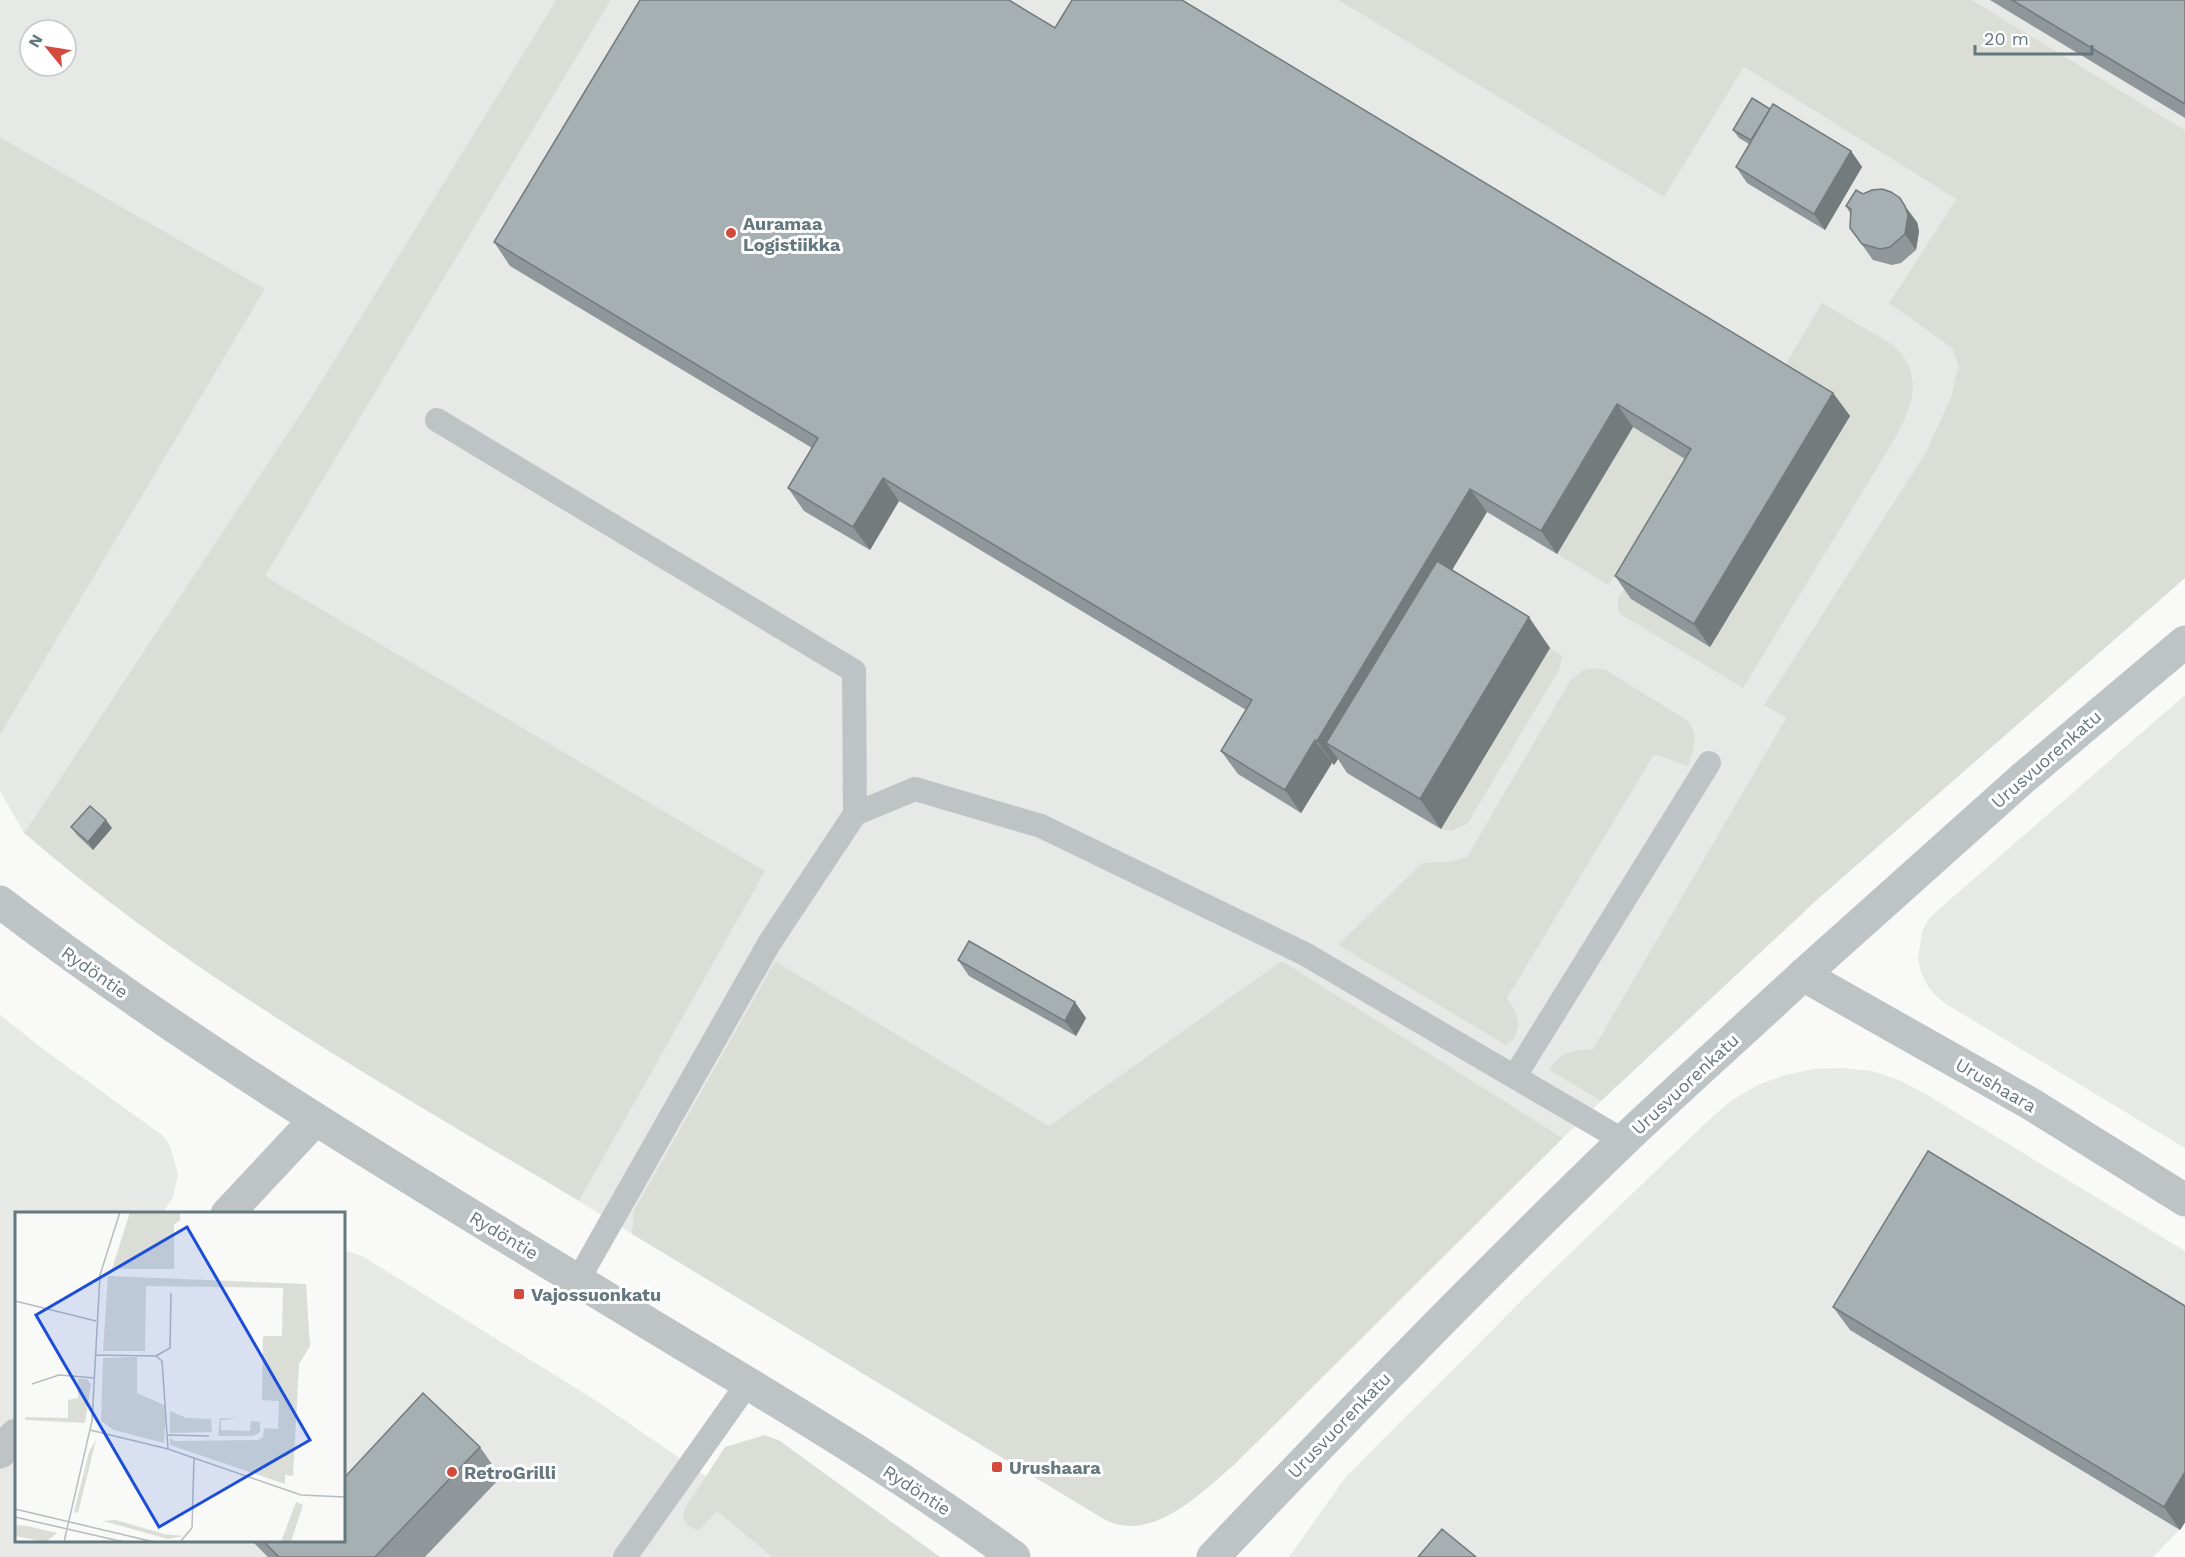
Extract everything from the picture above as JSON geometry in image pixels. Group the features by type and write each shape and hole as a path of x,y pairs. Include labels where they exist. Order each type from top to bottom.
{"street":[{"name":"Urusvuorenkatu","path":"1214,1557 1357,1405 1624,1141 1803,975 2023,778 2185,642"},
{"name":"Rydöntie","path":"0,902 142,1006 315,1120 748,1383 947,1507 1014,1557"},
{"name":"Urushaara","path":"1803,975 2031,1104 2185,1200"},
{"path":"229,1212 315,1120"},
{"path":"0,1452 15,1436"}],"lane":[{"path":"437,420 854,671 855,814"},
{"path":"1515,1076 1709,763"},
{"path":"578,1280 770,942 855,814 915,789 1041,826 1305,954 1624,1141"},
{"path":"625,1557 748,1383"}],"shaded area":[{"path":"0,0 556,0 314,393 24,833 0,791 0,735 265,289 0,137"},
{"path":"556,0 611,0 265,576 765,871 579,1201 293,1029 155,936 24,833 314,393"},
{"path":"611,0 1338,0 1664,196 1744,67 1956,199 1889,303 1952,348 1958,366 1943,419 1926,452 1764,705 1786,718 1593,1049 1580,1049 1549,1070 1601,1101 1563,1138 1282,962 1049,1126 775,961 633,1212 632,1234 579,1201 764,871 265,576"},
{"path":"1338,0 1972,0 2185,130 2185,578 1819,898 1601,1101 1549,1070 1563,1055 1593,1049 1786,718 1764,705 1926,452 1951,397 1958,366 1952,348 1889,303 1956,199 1744,67 1664,197"},
{"path":"1972,0 2185,0 2185,130"},
{"path":"0,137 265,289 0,735"},
{"path":"1822,303 1893,345 1903,356 1909,368 1913,391 1906,415 1894,440 1743,688 1622,615 1618,611 1618,599 1697,466 1631,599 1710,647 1780,374"},
{"path":"1633,427 1685,458 1609,585 1557,554"},
{"path":"1550,648 1562,656 1559,670 1468,823 1452,831 1441,829"},
{"path":"1593,668 1606,670 1688,721 1693,732 1694,749 1688,766 1653,756 1507,998 1517,1016 1518,1029 1506,1045 1338,945 1423,863 1450,862 1467,857 1570,681 1583,670"},
{"path":"2185,695 2185,1148 1946,1004 1927,985 1918,958 1922,932 1928,920 1938,910"},
{"path":"775,961 1049,1126 1282,961 1563,1138 1235,1464 1207,1489 1174,1512 1156,1521 1138,1525 1120,1525 1102,1518 632,1234 633,1212"},
{"path":"0,1015 162,1135 170,1146 178,1174 173,1197 164,1212 15,1212 15,1542 345,1542 345,1250 362,1256 592,1398 707,1477 812,1557 0,1557"},
{"path":"1843,1068 1872,1071 1899,1080 1924,1093 2185,1251 2185,1524 2153,1557 1289,1557 1345,1478 1527,1295 1713,1116 1734,1099 1758,1085 1785,1075 1814,1069"},
{"path":"765,1435 780,1441 940,1557 772,1557 717,1511 698,1531 689,1526 683,1519 684,1510 725,1447"}],"building":[{"path":"640,0 1009,0 1055,28 1072,0 1182,0 1833,393 1694,624 1615,576 1691,449 1617,404 1541,531 1470,489 1285,790 1221,751 1252,700 883,478 853,527 788,488 818,438 494,242"},
{"path":"2012,0 2185,0 2185,104"},
{"path":"1752,98 1770,109 1751,140 1733,130"},
{"path":"1773,104 1851,151 1814,214 1736,167"},
{"path":"1882,189 1900,198 1908,215 1905,234 1890,247 1880,249 1862,244 1850,228 1851,209 1846,206 1856,190 1863,194"},
{"path":"1437,561 1529,617 1420,799 1326,743"},
{"path":"90,806 106,820 88,842 71,827"},
{"path":"969,941 1075,1002 1065,1021 958,960"},
{"path":"1928,1151 2185,1306 2185,1472 2164,1507 1833,1307"},
{"path":"423,1393 480,1447 375,1557 279,1557 264,1542 345,1542 345,1477"},
{"path":"1442,1529 1476,1557 1418,1557"}],"place":[{"name":"Auramaa Logistiikka","path":"731,233"},
{"name":"Vajossuonkatu","path":"519,1294"},
{"name":"Urushaara","path":"997,1467"},
{"name":"RetroGrilli","path":"452,1472"}]}
